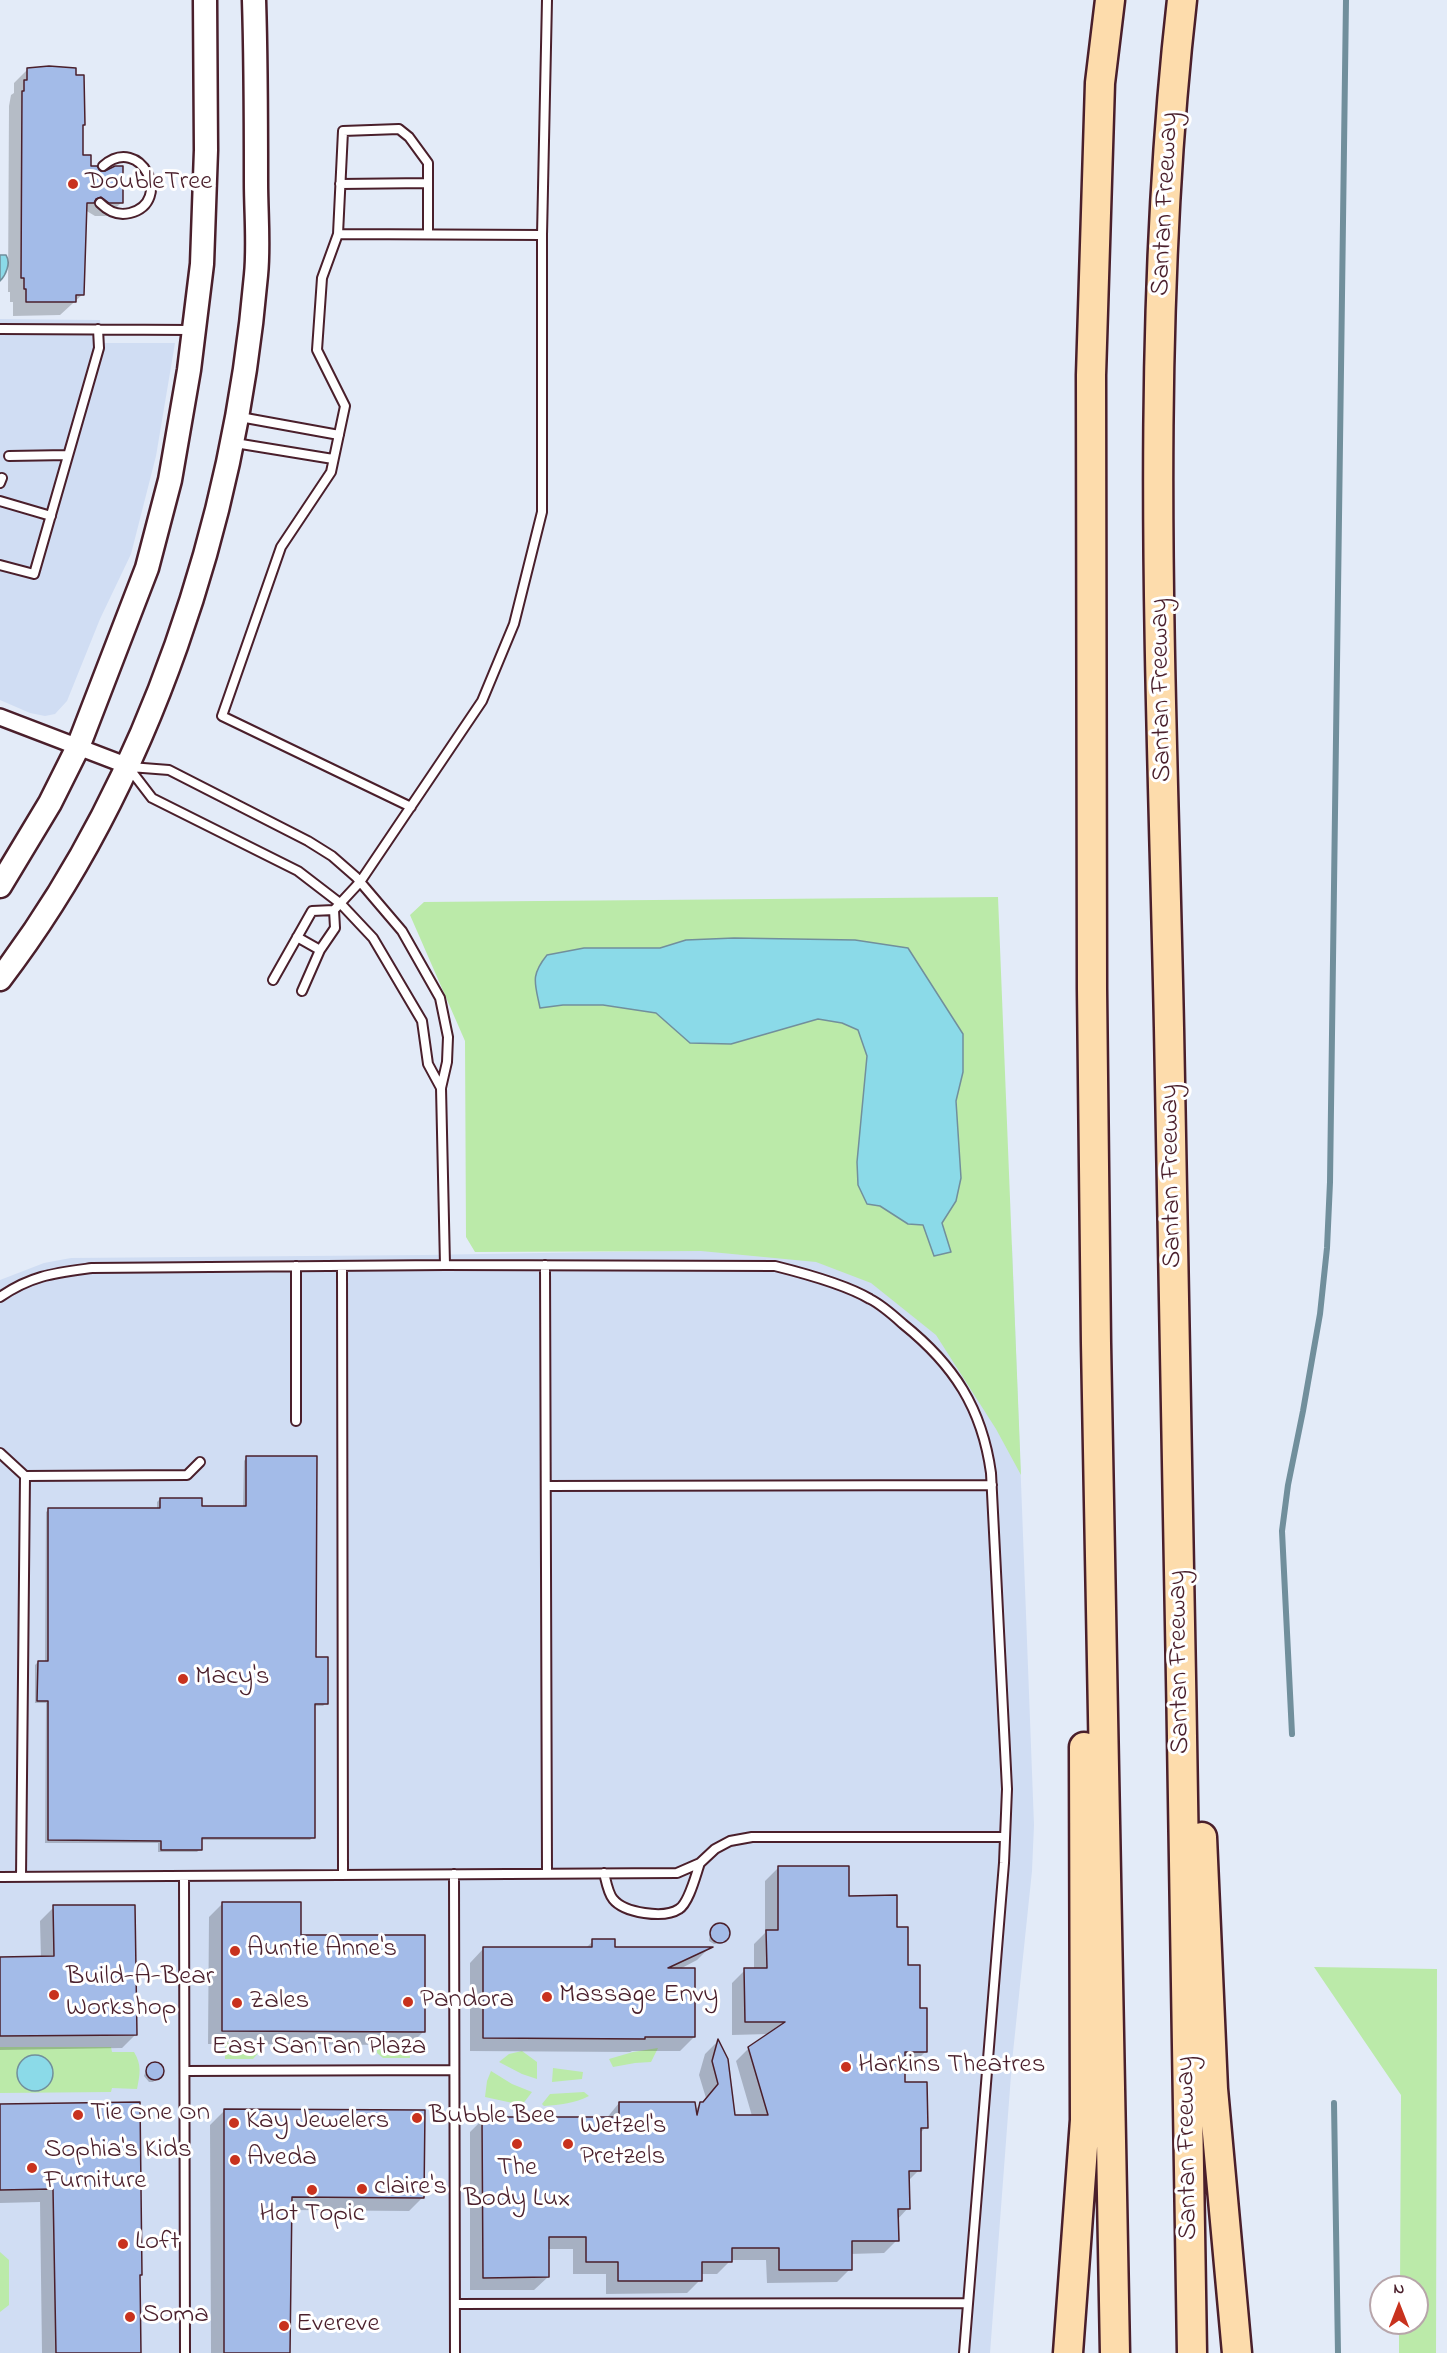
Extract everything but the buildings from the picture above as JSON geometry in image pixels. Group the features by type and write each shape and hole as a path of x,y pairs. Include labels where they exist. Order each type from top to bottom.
{"highway":[{"path":"1110,0 1100,83 1091,375 1092,966 1096,1343 1115,2353"},
{"name":"Santan Freeway","path":"1182,0 1167,151 1158,466 1178,1436 1192,2353"},
{"path":"1068,2353 1085,2120 1084,1682 1096,1343"},
{"path":"1181,1726 1201,1808 1213,2089 1237,2353"}],"main road":[{"path":"0,886 50,803 78,747 147,568 170,480 202,264 206,150 205,0"},
{"path":"0,979 20,953 74,868 128,766 163,680 194,593 234,442 246,366 256,272 254,0"}],"street":[{"path":"0,717 128,766"}],"lane":[{"path":"273,980 312,911 334,910 341,904 360,882 411,807 482,700 514,624 542,512 542,235 547,0"},
{"path":"411,807 222,716 281,547 331,472 345,406 317,350 322,278 338,234 343,130 399,129 409,137 428,163 428,234"},
{"path":"100,203 108,210 118,214 127,214 143,206 151,190 148,172 135,160 117,158 103,166"},
{"path":"340,184 428,183"},
{"path":"338,234 542,235"},
{"path":"0,329 194,330"},
{"path":"0,565 34,574 99,348 98,330"},
{"path":"237,417 339,435"},
{"path":"234,442 333,459"},
{"path":"9,456 68,455"},
{"path":"0,501 51,516"},
{"path":"128,766 169,770 308,841 332,856 360,882 402,931 440,998 448,1037 447,1062 441,1088 445,1265"},
{"path":"128,766 152,798 298,871 341,904 373,938 423,1021 428,1064 441,1088"},
{"path":"302,992 320,950 335,928 334,910"},
{"path":"297,937 320,950"},
{"path":"0,1297 19,1284 41,1277 92,1268 445,1265 775,1266 806,1274 869,1298 915,1334 947,1366 965,1392 987,1443 992,1485 1007,1789 964,2353"},
{"path":"545,1265 547,1874"},
{"path":"296,1266 296,1421"},
{"path":"342,1266 343,1875"},
{"path":"0,1453 25,1476 187,1475 200,1462"},
{"path":"21,1876 25,1476"},
{"path":"546,1486 992,1485"},
{"path":"0,1877 677,1873 700,1863 715,1849 730,1840 752,1837 1005,1837"},
{"path":"604,1873 612,1899 627,1910 668,1913 680,1909 687,1898 700,1863"},
{"path":"454,1874 455,2353"},
{"path":"184,1876 185,2353"},
{"name":"East SanTan Plaza","path":"185,2071 454,2070"},
{"path":"454,2304 968,2303"}],"shaded area":[{"path":"0,319 100,320 101,343 175,343 156,456 131,554 100,619 67,701 55,714 45,716 30,713 0,700"},
{"path":"1012,1245 1034,1825 1032,1871 1012,2062 990,2353 0,2353 0,1280 44,1263 71,1258 424,1255"}],"green space":[{"path":"998,897 1021,1475 996,1429 936,1335 871,1283 816,1262 701,1251 475,1252 466,1237 465,1041 410,915 424,902"},
{"path":"1314,1967 1437,1969 1436,2353 1399,2353 1399,2335 1429,2335 1429,2275 1400,2275 1401,2095"},
{"path":"259,2041 260,2051 253,2059 225,2059 225,2042"},
{"path":"377,2041 410,2041 410,2058 383,2058 377,2053"},
{"path":"0,2047 111,2047 112,2052 134,2052 140,2070 137,2089 112,2088 111,2092 0,2093"},
{"path":"658,2048 651,2062 613,2067 609,2059 633,2052"},
{"path":"522,2051 537,2062 537,2079 499,2062 509,2054"},
{"path":"553,2068 583,2072 582,2079 552,2082"},
{"path":"491,2071 512,2084 532,2092 522,2105 485,2097"},
{"path":"584,2092 589,2096 573,2102 544,2106 542,2104 550,2094"},
{"path":"0,2252 9,2260 9,2305 0,2312"}],"water":[{"path":"0,255 6,255 8,265 0,281"},
{"path":"734,938 855,940 908,948 963,1034 963,1072 956,1101 961,1178 956,1201 942,1223 951,1252 934,1256 923,1225 908,1224 880,1206 867,1204 858,1185 857,1162 867,1056 858,1030 842,1023 818,1019 731,1044 690,1043 656,1013 603,1005 563,1005 540,1008 535,980 538,969 547,955 584,948 660,948 686,940"},
{"path":"35,2055 48,2060 53,2073 48,2086 35,2091 22,2086 17,2073 22,2060"}],"waterway":[{"path":"1292,1734 1282,1531 1288,1485 1320,1314 1327,1248 1330,1182 1346,0"},
{"path":"1334,2103 1338,2353"}],"place":[{"name":"DoubleTree","path":"73,184"},
{"name":"Macy's","path":"183,1679"},
{"name":"Auntie Anne's","path":"235,1951"},
{"name":"Build-A-Bear Workshop","path":"54,1995"},
{"name":"Massage Envy","path":"547,1997"},
{"name":"Pandora","path":"408,2002"},
{"name":"Zales","path":"237,2003"},
{"name":"Harkins Theatres","path":"846,2067"},
{"name":"Tie One On","path":"78,2115"},
{"name":"Bubble Bee","path":"417,2118"},
{"name":"Kay Jewelers","path":"234,2123"},
{"name":"The Body Lux","path":"517,2144"},
{"name":"Wetzel's Pretzels","path":"568,2144"},
{"name":"Aveda","path":"235,2160"},
{"name":"Sophia's Kids Furniture","path":"32,2168"},
{"name":"claire's","path":"362,2189"},
{"name":"Hot Topic","path":"312,2190"},
{"name":"Loft","path":"123,2244"},
{"name":"Soma","path":"130,2317"},
{"name":"Evereve","path":"284,2326"}]}
